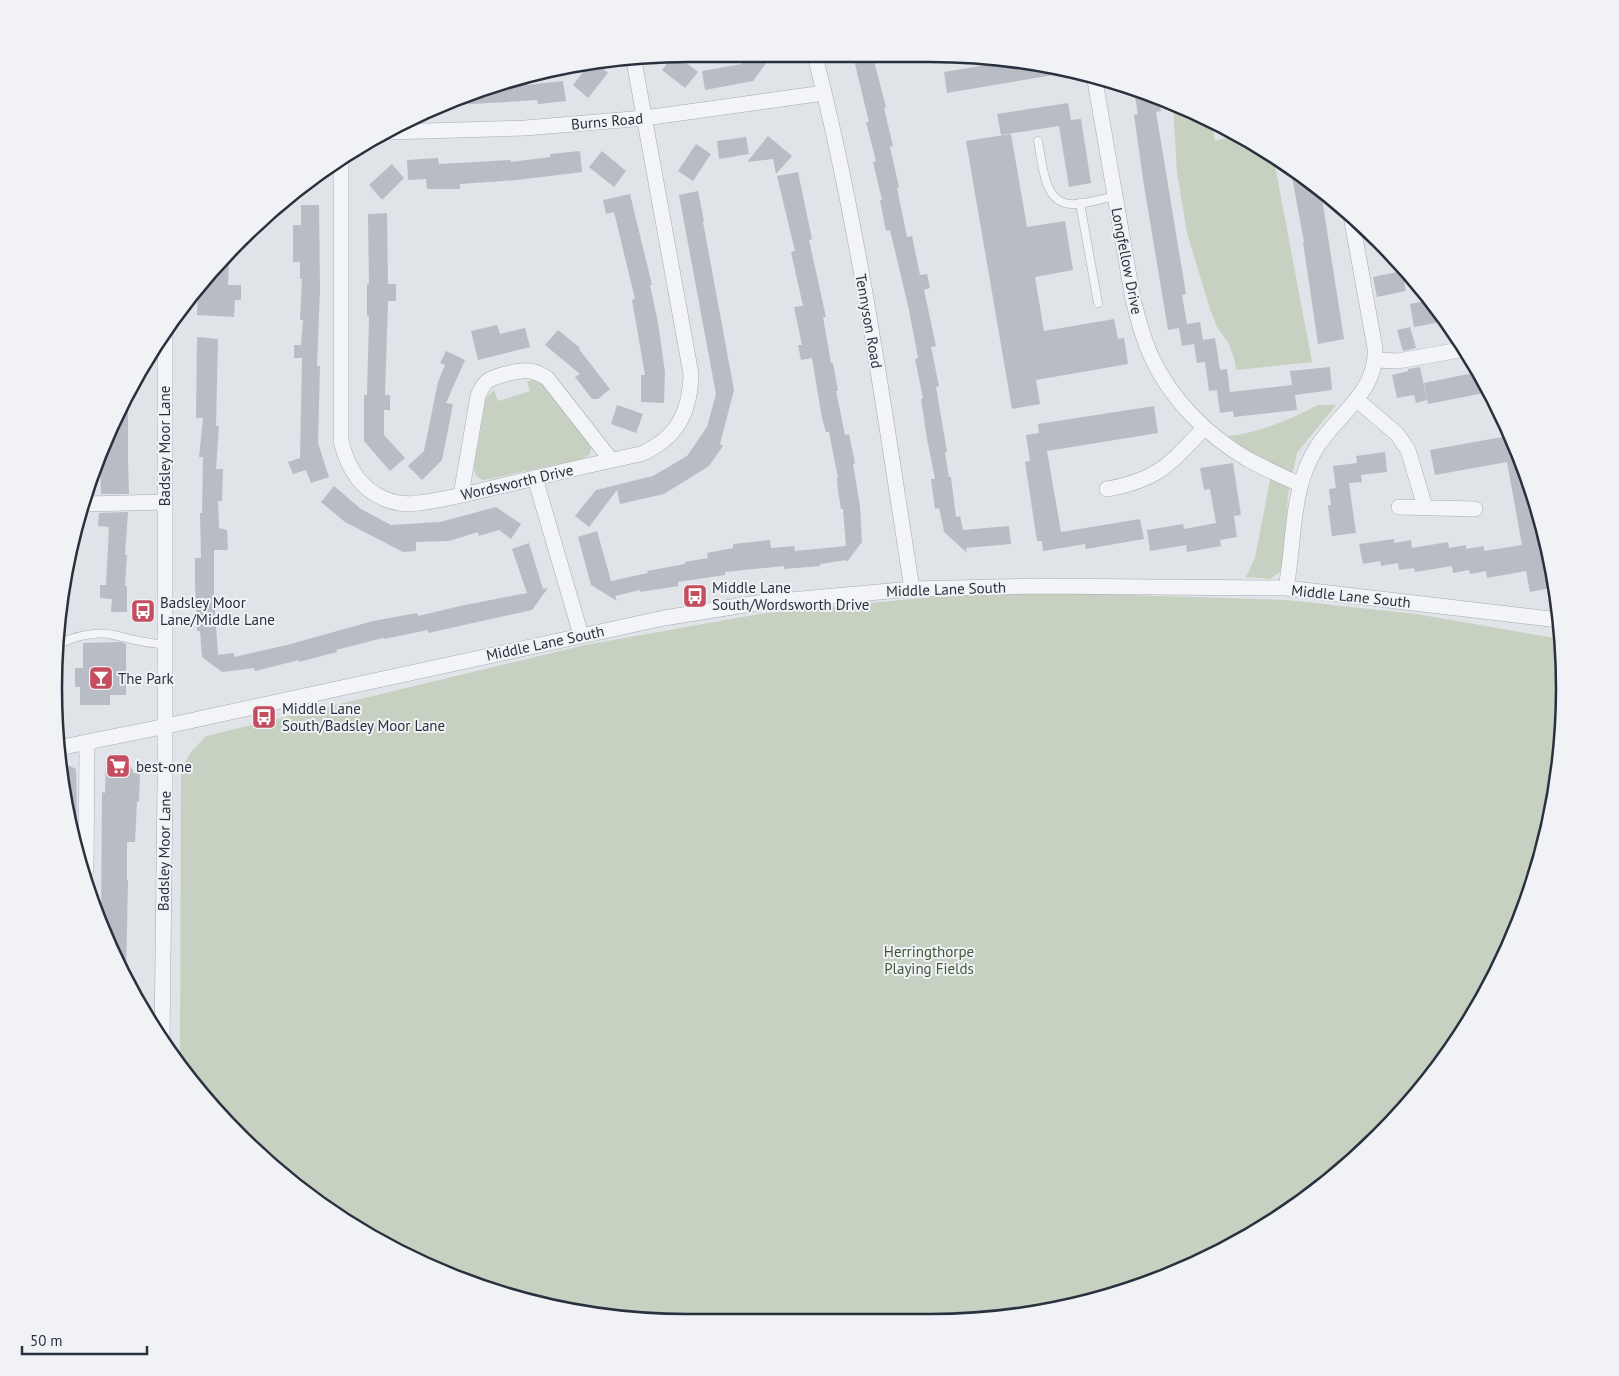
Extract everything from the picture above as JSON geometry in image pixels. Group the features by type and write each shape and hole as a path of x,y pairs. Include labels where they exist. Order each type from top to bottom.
{"street":[{"name":"Tennyson Road","path":"816,62 849,212 872,339 912,589"},
{"name":"Wordsworth Drive","path":"341,167 341,441 351,470 370,492 400,503 417,504 640,454 656,447 668,437 678,424 686,409 690,393 691,374 635,65"},
{"name":"Longfellow Drive","path":"1096,85 1133,299 1140,328 1152,359 1171,390 1204,428 1248,459 1301,485"},
{"name":"Burns Road","path":"402,132 525,128 645,118 824,93"},
{"path":"1286,588 1293,521 1301,485 1317,448 1368,384 1376,360 1353,227"},
{"name":"Badsley Moor Lane","path":"162,1027 165,727 165,345"},
{"path":"1376,360 1398,361 1458,350"},
{"path":"461,495 478,396 482,387 489,381 509,374 528,371 537,372 547,378 611,460"},
{"path":"1357,400 1397,434 1408,450 1425,507"},
{"path":"1107,489 1121,487 1153,476 1170,463 1204,428"},
{"path":"535,478 581,635"},
{"path":"91,504 164,502"},
{"path":"1399,507 1475,509"},
{"name":"Middle Lane South","path":"66,747 165,727 664,618 758,603 912,589 1035,586 1286,588 1552,619"},
{"path":"86,857 87,742"}],"lane":[{"path":"1038,141 1048,190 1054,197 1062,202 1074,204 1115,196"},
{"path":"1080,203 1098,302"},
{"path":"65,642 94,634 112,635 134,641 165,644"}],"green space":[{"path":"1173,112 1213,130 1215,141 1228,138 1275,165 1312,362 1236,370 1229,344 1217,327 1210,309 1187,233 1177,172"},
{"path":"535,380 544,384 587,440 591,448 590,454 582,459 484,480 479,478 475,474 474,467 486,398 494,390 498,401 530,391 527,381"},
{"path":"1318,405 1336,405 1297,453 1288,494 1285,547 1280,572 1270,579 1246,577 1255,558 1273,464 1251,453 1228,436 1274,425"},
{"name":"Herringthorpe Playing Fields","path":"1036,592 1286,600 1416,614 1554,638 1555,729 1551,770 1544,810 1535,850 1523,889 1492,965 1473,1001 1451,1036 1427,1069 1373,1130 1312,1184 1244,1230 1170,1266 1132,1280 1093,1292 1013,1308 931,1314 688,1314 606,1308 526,1292 487,1280 449,1266 375,1230 307,1184 276,1158 218,1100 180,1053 181,769 191,752 206,736 585,645 766,613 933,597"}],"building":[{"path":"685,62 698,72 685,88 662,70 668,63"},
{"path":"743,62 767,62 753,81 705,90 702,71 742,64"},
{"path":"854,62 874,62 886,107 884,108 893,146 890,147 907,237 912,236 920,275 927,274 930,288 924,290 936,346 931,347 939,386 936,387 956,517 960,516 963,530 1009,526 1011,544 966,548 967,553 943,531 939,508 935,509 931,479 935,479 915,359 918,358 890,230 886,231 880,200 882,200 873,162 876,161 866,122 869,122"},
{"path":"985,65 1053,75 947,93 944,72"},
{"path":"603,69 608,73 588,98 573,85 583,72"},
{"path":"563,81 566,101 538,104 537,100 464,104 487,96 527,85"},
{"path":"1135,97 1160,106 1161,111 1156,112 1186,294 1182,295 1187,324 1200,322 1203,340 1215,338 1220,370 1227,369 1230,392 1292,385 1290,371 1330,367 1332,390 1295,395 1297,410 1234,417 1233,411 1220,413 1217,390 1209,391 1205,362 1197,363 1194,344 1182,346 1179,328 1168,330 1134,115 1138,114"},
{"path":"1068,103 1071,120 1081,119 1091,183 1069,187 1059,126 1001,135 997,114"},
{"path":"1011,134 1027,227 1065,221 1073,270 1035,277 1044,331 1114,319 1118,339 1124,338 1128,364 1036,380 1040,404 1012,409 966,141"},
{"path":"768,136 792,156 776,174 773,159 747,162"},
{"path":"746,137 749,154 719,159 717,141"},
{"path":"696,144 711,154 693,181 678,171"},
{"path":"580,151 582,172 517,180 460,184 460,189 427,189 426,179 408,180 407,160 438,158 439,164 511,160 511,162 550,157 550,154"},
{"path":"602,151 626,171 614,187 589,167"},
{"path":"392,164 404,178 382,200 369,185"},
{"path":"798,172 812,239 809,240 826,317 823,317 838,391 836,391 845,435 849,434 855,463 853,464 860,506 862,542 847,562 847,560 820,564 820,566 784,569 784,566 725,572 725,575 678,582 678,586 640,592 640,590 615,596 617,601 591,585 578,537 597,531 611,581 708,558 707,553 733,548 733,544 770,540 771,548 794,546 795,551 846,546 843,509 841,509 838,491 838,478 829,432 826,432 822,418 812,358 801,360 798,345 802,345 794,307 803,306 791,252 795,251 777,176"},
{"path":"1292,178 1322,201 1344,339 1318,344 1304,242"},
{"path":"698,191 734,390 720,444 723,446 709,466 664,494 620,504 617,490 589,527 575,516 596,490 653,476 687,456 707,427 716,394 679,195"},
{"path":"630,194 652,285 650,285 665,372 664,403 641,402 641,375 645,375 632,300 635,299 614,212 606,214 603,200"},
{"path":"301,205 319,205 320,290 317,366 320,366 318,443 329,477 311,483 306,470 293,474 288,462 300,458 302,358 294,358 294,345 301,345 303,320 300,320 302,279 300,279 300,262 293,262 293,225 301,225"},
{"path":"387,213 388,284 396,284 396,301 388,301 385,395 390,395 390,410 384,410 384,435 405,458 390,471 364,441 364,395 367,395 369,316 367,316 367,284 369,284 368,214"},
{"path":"229,264 228,285 241,285 241,300 235,300 234,317 197,315 198,300"},
{"path":"1397,272 1404,279 1406,291 1377,297 1373,277"},
{"path":"1422,301 1438,322 1414,327 1410,304"},
{"path":"497,325 500,334 525,328 530,347 478,360 471,331"},
{"path":"1410,327 1416,348 1403,351 1397,330"},
{"path":"558,330 580,348 610,389 598,399 592,399 575,377 580,374 545,345"},
{"path":"197,337 218,339 216,426 219,426 216,469 223,469 222,501 218,501 219,528 227,530 228,550 214,550 214,596 218,655 234,653 234,657 287,645 373,621 417,613 418,616 527,593 512,549 529,543 543,589 548,588 532,610 428,633 428,630 383,638 299,662 299,660 255,671 254,668 222,672 202,657 200,631 197,631 195,583 195,558 201,558 200,513 202,513 203,457 199,457 203,418 196,418"},
{"path":"446,351 465,360 446,403 453,404 442,460 422,480 408,466 424,451 438,382 445,365 440,363"},
{"path":"1420,367 1427,400 1416,403 1414,395 1397,398 1392,375"},
{"path":"1472,373 1483,393 1428,404 1424,383"},
{"path":"617,405 643,414 636,433 611,424"},
{"path":"1154,406 1158,433 1047,451 1061,532 1140,519 1144,539 1086,549 1085,544 1043,551 1042,541 1037,541 1025,462 1030,461 1026,435 1039,433 1038,424"},
{"path":"128,409 129,494 101,494 101,475"},
{"path":"1504,437 1523,487 1535,526 1548,588 1530,592 1526,571 1487,578 1486,571 1470,574 1469,570 1453,573 1452,566 1415,572 1414,568 1399,570 1398,563 1381,566 1380,561 1363,564 1359,544 1394,539 1394,543 1411,540 1412,548 1448,542 1449,548 1466,545 1466,549 1484,546 1484,551 1522,545 1507,462 1435,475 1430,450"},
{"path":"1385,452 1387,472 1361,475 1362,482 1349,483 1356,533 1332,536 1328,505 1331,505 1329,489 1336,488 1333,466 1357,463 1356,456"},
{"path":"1233,463 1241,515 1234,516 1237,537 1220,540 1221,546 1187,552 1186,545 1150,551 1147,530 1183,524 1184,529 1216,523 1210,489 1204,490 1200,468"},
{"path":"334,486 361,509 391,525 440,522 496,507 521,524 511,539 499,530 479,536 478,532 449,541 416,542 416,551 403,552 345,522 321,502"},
{"path":"128,512 125,555 127,555 125,586 127,586 127,612 111,612 112,599 100,598 100,585 106,585 109,527 98,526 99,513"},
{"name":"The Park","path":"121,642 126,644 126,695 110,695 110,705 80,705 80,687 75,687 75,668 83,668 83,643"},
{"path":"125,756 134,773 140,773 135,842 127,842 126,963 101,903 102,792 105,793 106,759"},
{"path":"68,767 76,769 77,818 75,810"}],"place":[{"name":"Middle Lane South/Wordsworth Drive","path":"695,596"},
{"name":"Badsley Moor Lane/Middle Lane","path":"143,611"},
{"name":"The Park","path":"101,678"},
{"name":"Middle Lane South/Badsley Moor Lane","path":"264,717"},
{"name":"best-one","path":"118,766"}]}
